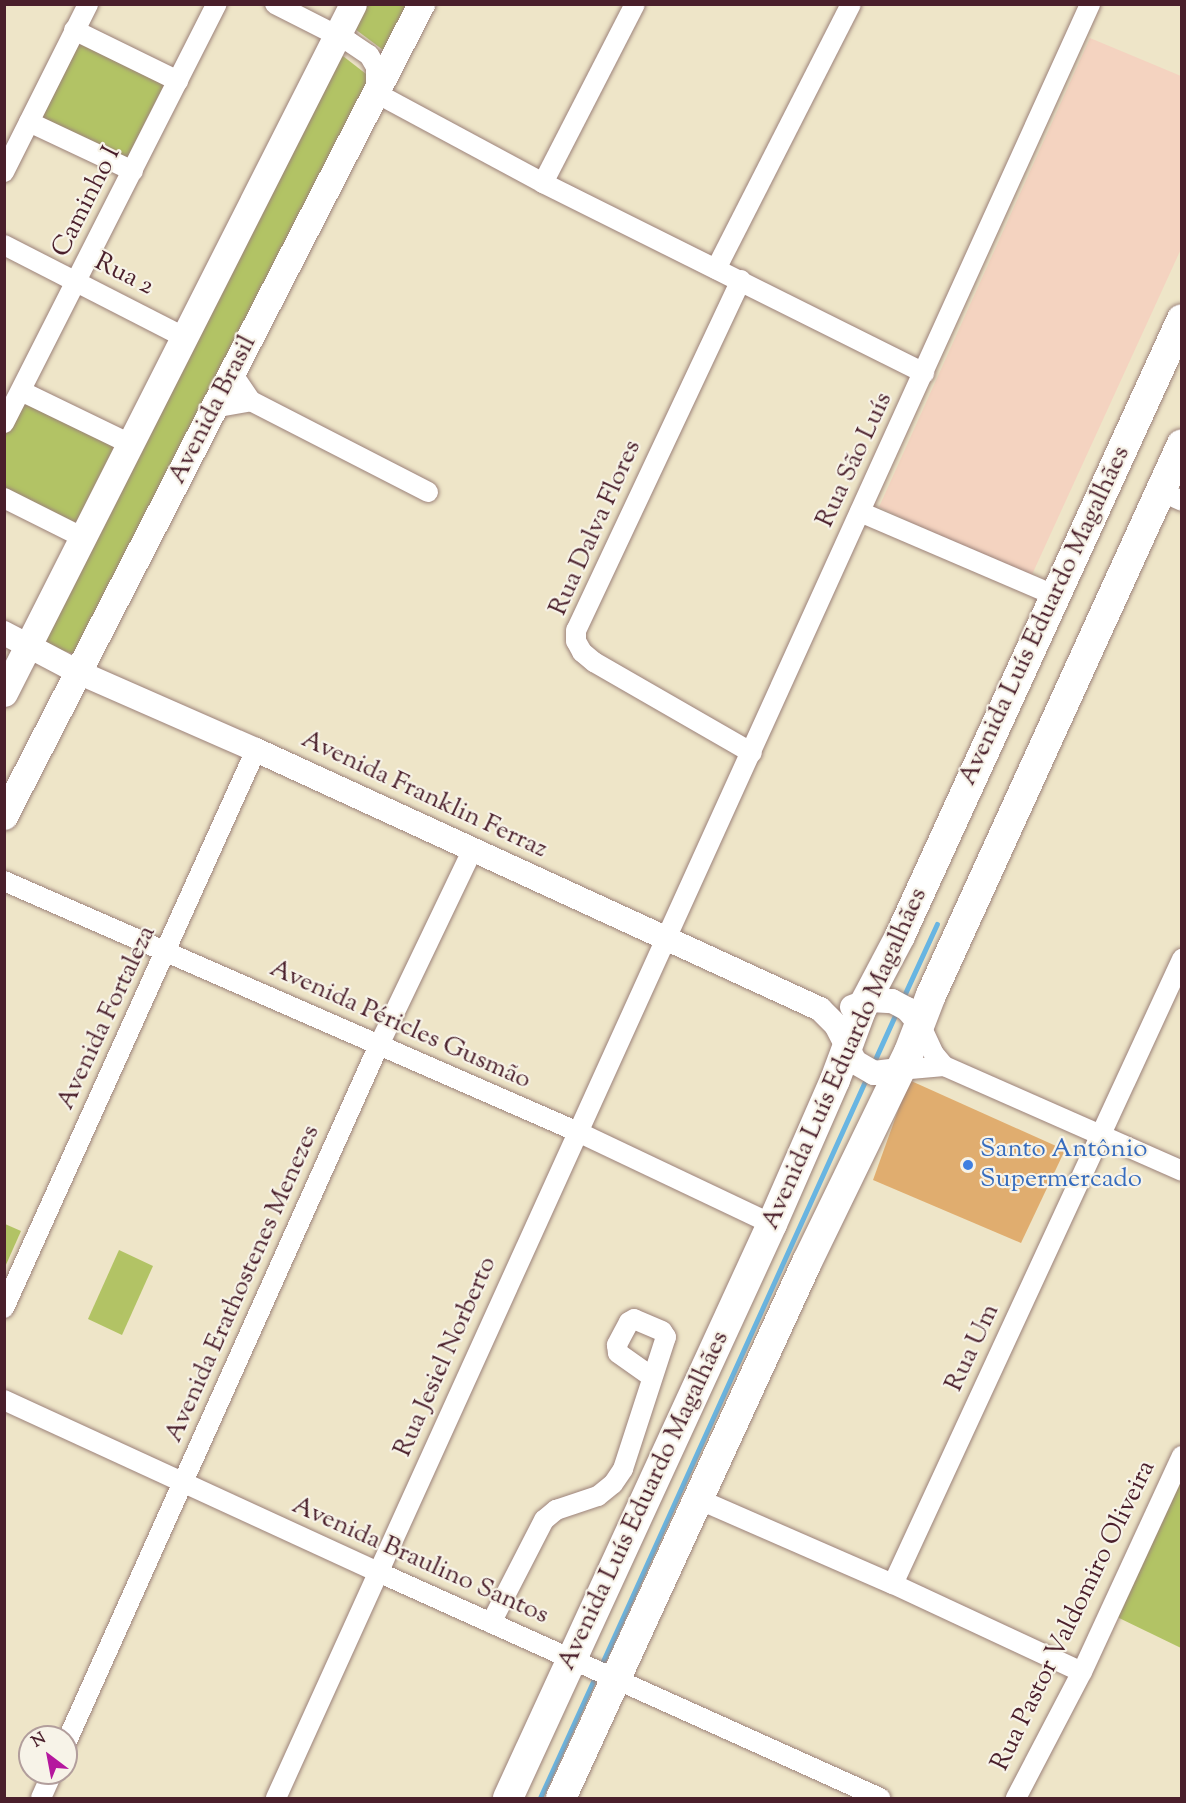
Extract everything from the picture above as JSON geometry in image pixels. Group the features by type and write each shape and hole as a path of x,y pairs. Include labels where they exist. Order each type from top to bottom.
{"main road":[{"path":"4,693 30,646 353,4"},
{"name":"Avenida Brasil","path":"4,816 421,4"},
{"name":"Avenida Luís Eduardo Magalhães","path":"508,1798 576,1662 836,1080 851,1054 900,936 1053,595 1182,319"},
{"name":"Avenida Luís Eduardo Magalhães","path":"561,1798 610,1676 698,1499 892,1072 1171,496 1182,444"}],"street":[{"path":"4,172 88,4"},
{"name":"Caminho I","path":"4,423 217,4"},
{"path":"275,4 363,50 373,61 376,93 543,183 924,373"},
{"path":"543,183 635,4"},
{"path":"716,269 851,4"},
{"name":"Rua São Luís","path":"666,937 752,753 1090,4"},
{"path":"74,30 178,81"},
{"path":"29,122 133,171"},
{"name":"Rua 2","path":"4,245 186,338"},
{"name":"Rua Dalva Flores","path":"741,280 576,630 576,641 582,652 594,662 752,753"},
{"path":"232,373 251,401 428,492"},
{"path":"21,391 130,444"},
{"path":"213,408 251,401"},
{"path":"4,498 84,538"},
{"path":"860,512 1053,595"},
{"name":"Avenida Franklin Ferraz","path":"4,633 78,672 256,750 820,1009"},
{"name":"Avenida Fortaleza","path":"4,1308 168,951 256,750"},
{"name":"Avenida Erathostenes Menezes","path":"74,1725 379,1045 473,849"},
{"name":"Avenida Péricles Gusmão","path":"4,881 578,1132 772,1224"},
{"name":"Rua Jesiel Norberto","path":"276,1798 666,937"},
{"name":"Rua Um","path":"893,1584 1182,959"},
{"path":"820,1009 844,1009 872,1001 898,1003 917,1020 934,1054 944,1066 1182,1171"},
{"path":"820,1009 836,1025 851,1054 865,1069 892,1072 944,1066"},
{"path":"491,1623 544,1520 556,1510 598,1496 613,1484 623,1469 652,1377"},
{"name":"Avenida Braulino Santos","path":"4,1400 576,1662 880,1798"},
{"name":"Rua Pastor Valdomiro Oliveira","path":"1016,1798 1082,1672 1182,1456"},
{"path":"698,1499 893,1584 1082,1672"}],"shaded area":[{"path":"1090,38 1181,76 1181,249 1030,579 879,507"}],"green space":[{"path":"362,5 406,5 383,50 351,26"},
{"path":"76,36 166,81 125,162 35,116"},
{"path":"339,53 370,77 74,654 42,644"},
{"path":"21,399 118,445 78,528 5,492 4,433"},
{"path":"5,1224 21,1231 4,1267"},
{"path":"119,1250 153,1266 122,1335 88,1319"},
{"path":"1181,1471 1181,1648 1117,1617"}],"building":[{"name":"Santo Antônio Supermercado","path":"909,1080 1065,1150 1021,1243 873,1180"}],"waterway":[{"path":"903,998 937,924"},
{"path":"873,1064 897,1011"},
{"path":"600,1668 867,1077"},
{"path":"540,1798 596,1675"}],"place":[{"name":"Santo Antônio Supermercado","path":"968,1165"}]}
